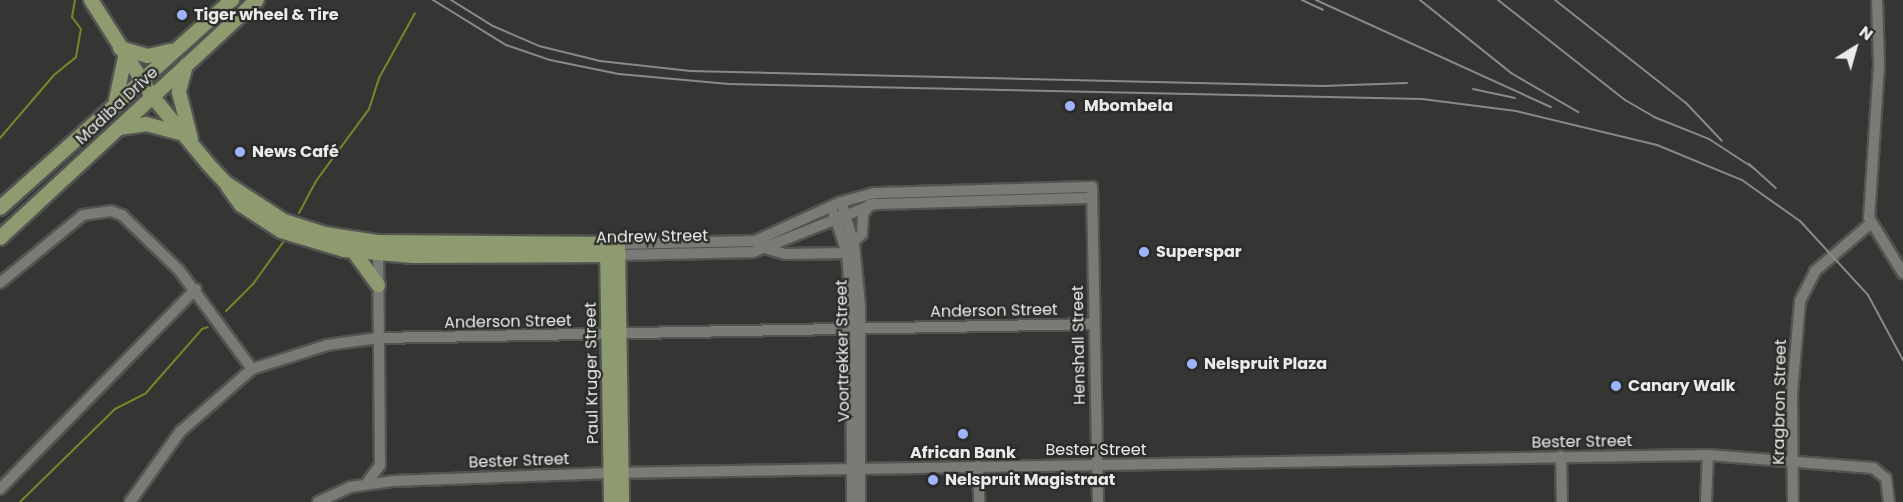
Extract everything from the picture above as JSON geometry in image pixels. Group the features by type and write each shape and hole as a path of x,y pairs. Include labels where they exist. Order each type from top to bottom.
{"main road":[{"name":"Andrew Street","path":"91,0 152,96 226,183 241,205 281,231 354,252 378,248 613,249"},
{"name":"Madiba Drive","path":"0,208 141,78 232,0"},
{"name":"Madiba Drive","path":"0,238 257,0"},
{"path":"115,102 123,52 148,56 173,51"},
{"path":"186,65 180,104 188,139"},
{"path":"118,128 146,124 188,139"},
{"name":"Andrew Street","path":"226,183 284,221 378,248"},
{"name":"Paul Kruger Street","path":"611,502 616,473 613,249"},
{"path":"354,252 378,285"},
{"name":"Paul Kruger Street","path":"616,473 622,502"}],"street":[{"path":"1877,0 1880,28 1870,224 1903,273"},
{"name":"Andrew Street","path":"613,249 755,241 836,205 875,193 1092,192"},
{"name":"Andrew Street","path":"613,249 768,249 868,205 1092,192"},
{"name":"Henshall Street","path":"1092,192 1098,502"},
{"name":"Voortrekker Street","path":"836,205 853,242 857,329 855,468 852,502"},
{"path":"853,242 862,234 863,214 868,205"},
{"path":"0,284 83,215 111,211 122,215 196,289 252,369"},
{"name":"Voortrekker Street","path":"841,217 857,329"},
{"name":"Kragbron Street","path":"1793,502 1795,461 1792,393 1803,290 1815,271 1870,224"},
{"path":"367,483 380,465 378,248"},
{"path":"768,249 785,254 847,253"},
{"path":"0,489 196,289"},
{"name":"Anderson Street","path":"130,502 180,432 252,369 327,345 379,338 614,336 1094,324"},
{"path":"1706,502 1708,455"},
{"name":"Bester Street","path":"318,502 367,483 616,473 1096,464 1340,464 1561,456 1708,455 1877,469 1886,478 1889,502"},
{"path":"1561,456 1562,502"},
{"path":"380,465 393,481"},
{"path":"978,466 979,502"},
{"name":"Voortrekker Street","path":"855,468 860,502"}],"waterway":[{"path":"0,138 54,75 76,57 81,29 72,17 75,0"},
{"path":"299,213 316,181 369,109 379,78 415,13"},
{"path":"226,311 253,284 284,241"},
{"path":"20,502 115,409 146,393 202,329 208,327"}],"railway":[{"path":"433,0 506,45 550,60 619,74 729,84 1422,99 1516,111 1657,145 1742,180 1800,221 1868,295 1903,360"},
{"path":"451,0 493,26 539,46 600,61 690,71 1323,86 1407,83"},
{"path":"1302,0 1323,10"},
{"path":"1316,0 1551,107"},
{"path":"1420,0 1511,73 1578,112"},
{"path":"1498,0 1625,100 1654,117 1709,139 1755,169"},
{"path":"1555,0 1686,103 1722,141"},
{"path":"1473,89 1515,98"},
{"path":"1749,164 1776,188"}],"place":[{"name":"Tiger wheel & Tire","path":"182,15"},
{"name":"Mbombela","path":"1070,106"},
{"name":"News Café","path":"240,152"},
{"name":"Superspar","path":"1144,252"},
{"name":"Nelspruit Plaza","path":"1192,364"},
{"name":"Canary Walk","path":"1616,386"},
{"name":"African Bank","path":"963,434"},
{"name":"Nelspruit Magistraat","path":"933,480"}]}
